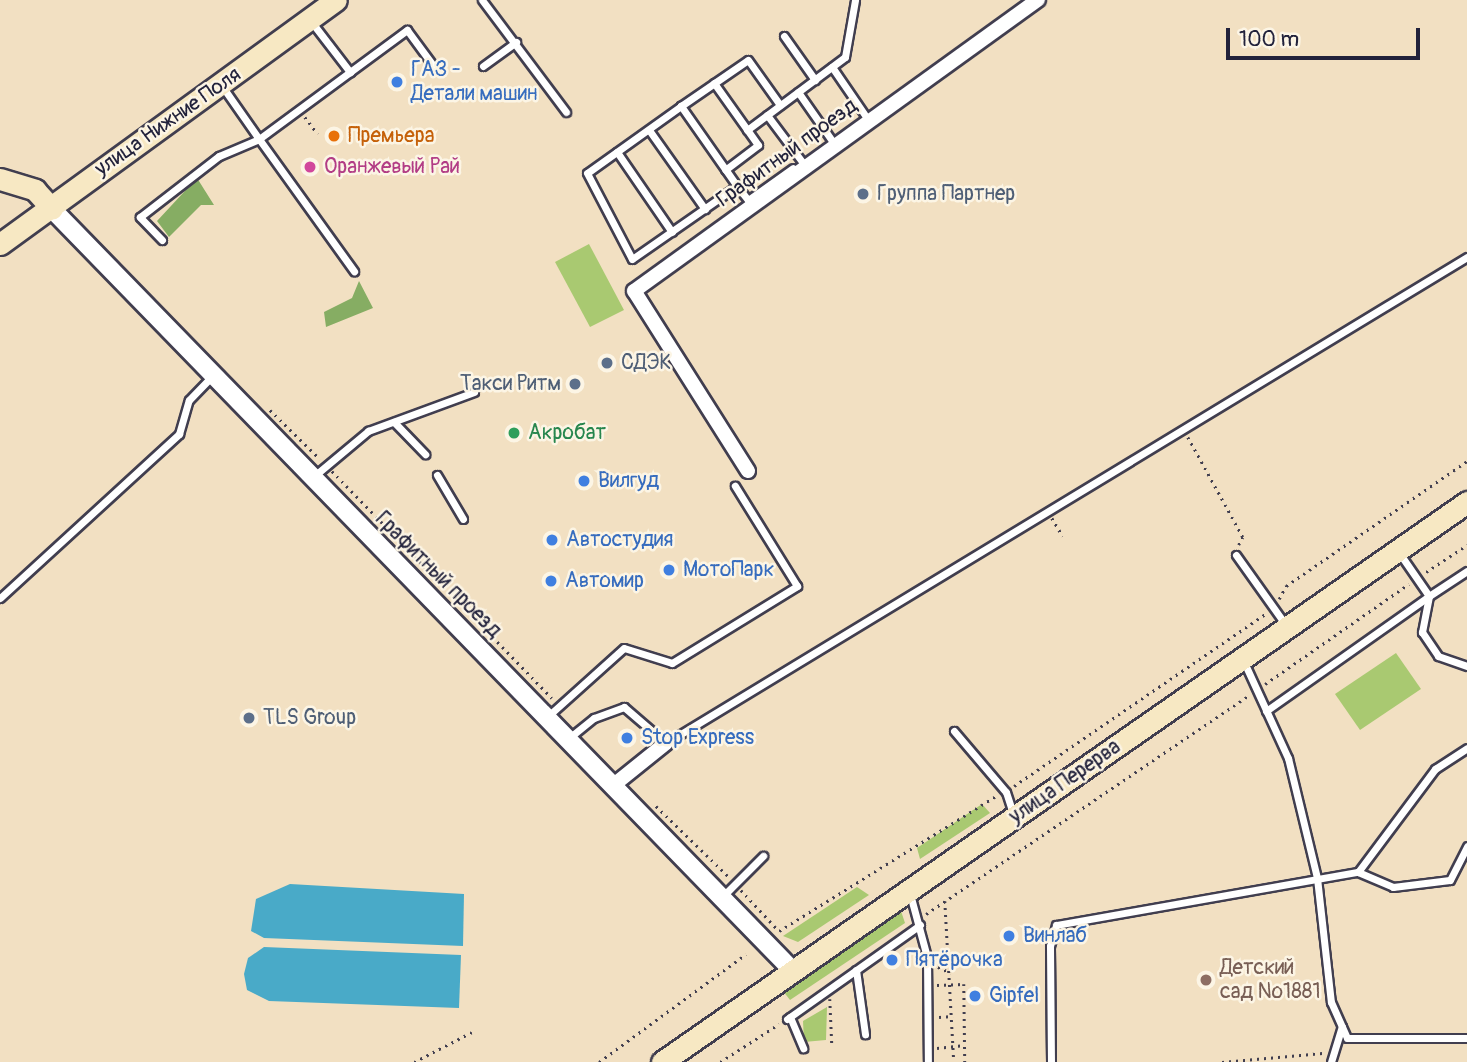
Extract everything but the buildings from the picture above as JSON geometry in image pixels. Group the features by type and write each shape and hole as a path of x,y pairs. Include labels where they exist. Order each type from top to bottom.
{"main road":[{"name":"улица Нижние Поля","path":"0,244 52,209 336,0"},
{"path":"0,179 35,190 52,209"},
{"name":"улица Перерва","path":"662,1062 1467,502"}],"street":[{"name":"Графитный проезд","path":"748,471 634,291 800,167 869,122 1038,0"},
{"name":"Графитный проезд","path":"52,209 312,479 553,711 568,739 729,888 793,971"},
{"path":"615,784 666,743"}],"lane":[{"path":"482,0 566,112"},
{"path":"747,130 845,57 855,0"},
{"path":"310,20 350,72"},
{"path":"162,240 140,217 219,156 259,139 407,30 435,68"},
{"path":"784,36 815,80"},
{"path":"484,66 516,42"},
{"path":"737,186 632,259 587,173 748,60 780,105"},
{"path":"831,67 869,122"},
{"path":"714,83 758,145 725,170"},
{"path":"221,85 354,271"},
{"path":"798,92 835,145"},
{"path":"681,106 748,200 800,167 767,115"},
{"path":"649,130 705,209"},
{"path":"617,152 672,232"},
{"path":"568,739 594,718 624,707 645,718 666,743 1467,257"},
{"path":"0,598 179,434 189,400 211,377"},
{"path":"312,479 368,431 474,392"},
{"path":"394,422 425,454"},
{"path":"437,475 463,519"},
{"path":"553,711 624,648 673,663 797,586 735,486"},
{"path":"1398,550 1429,596 1422,632 1438,656 1467,666"},
{"path":"1236,555 1254,575 1273,609 1288,627"},
{"path":"1254,575 1262,569"},
{"path":"1266,710 1467,571"},
{"path":"1243,659 1287,758 1317,878 1331,1002 1347,1038 1467,1038"},
{"path":"954,731 1006,792 1014,817"},
{"path":"1359,872 1435,769 1467,748"},
{"path":"1051,1062 1050,946 1056,925 1359,872 1393,887 1450,880 1467,846"},
{"path":"729,888 763,856"},
{"path":"908,891 920,925 927,962 928,1062"},
{"path":"803,1048 789,1018 920,925"},
{"path":"856,970 865,1034"},
{"path":"1331,1062 1338,1051 1342,1027"}],"path":[{"path":"300,109 318,134"},
{"path":"269,408 327,466 553,711"},
{"path":"1182,429 1243,537 1236,555"},
{"path":"645,795 729,888 779,931 1006,792 1273,609 1286,586 1467,461"},
{"path":"920,925 945,901 1467,545"},
{"path":"945,901 952,985 954,1062"},
{"path":"598,1062 746,954"},
{"path":"927,962 951,973"},
{"path":"927,985 964,985 965,1062"},
{"path":"830,988 832,1044"},
{"path":"939,1017 953,1016"},
{"path":"720,1062 789,1018"},
{"path":"414,1062 472,1032"},
{"path":"928,1049 965,1045"},
{"path":"1222,1062 1338,1051"}],"green space":[{"path":"197,178 214,205 201,205 169,237 157,221"},
{"path":"589,244 624,310 590,327 555,262"},
{"path":"359,281 373,308 326,327 324,312 352,298"},
{"path":"1396,653 1421,689 1360,730 1335,694"},
{"path":"982,804 990,813 920,859 917,848"},
{"path":"857,887 869,895 798,942 783,936"},
{"path":"900,908 905,923 790,1000 783,991"},
{"path":"827,1007 826,1040 804,1042 803,1021"}],"water":[{"path":"290,884 464,894 463,946 264,938 251,931 256,899"},
{"path":"264,947 461,955 459,1008 269,1001 247,990 244,974 248,958"}],"place":[{"name":"ГАЗ - Детали машин","path":"397,82"},
{"name":"Премьера","path":"334,136"},
{"name":"Оранжевый Рай","path":"310,167"},
{"name":"Группа Партнер","path":"863,194"},
{"name":"СДЭК","path":"607,363"},
{"name":"Такси Ритм","path":"575,384"},
{"name":"Акробат","path":"514,433"},
{"name":"Вилгуд","path":"584,481"},
{"name":"Автостудия","path":"552,540"},
{"name":"МотоПарк","path":"669,570"},
{"name":"Автомир","path":"551,581"},
{"name":"TLS Group","path":"249,718"},
{"name":"Stop Express","path":"627,738"},
{"name":"Винлаб","path":"1009,936"},
{"name":"Пятёрочка","path":"892,960"},
{"name":"Детский сад №1881","path":"1206,980"},
{"name":"Gipfel","path":"975,996"}]}
